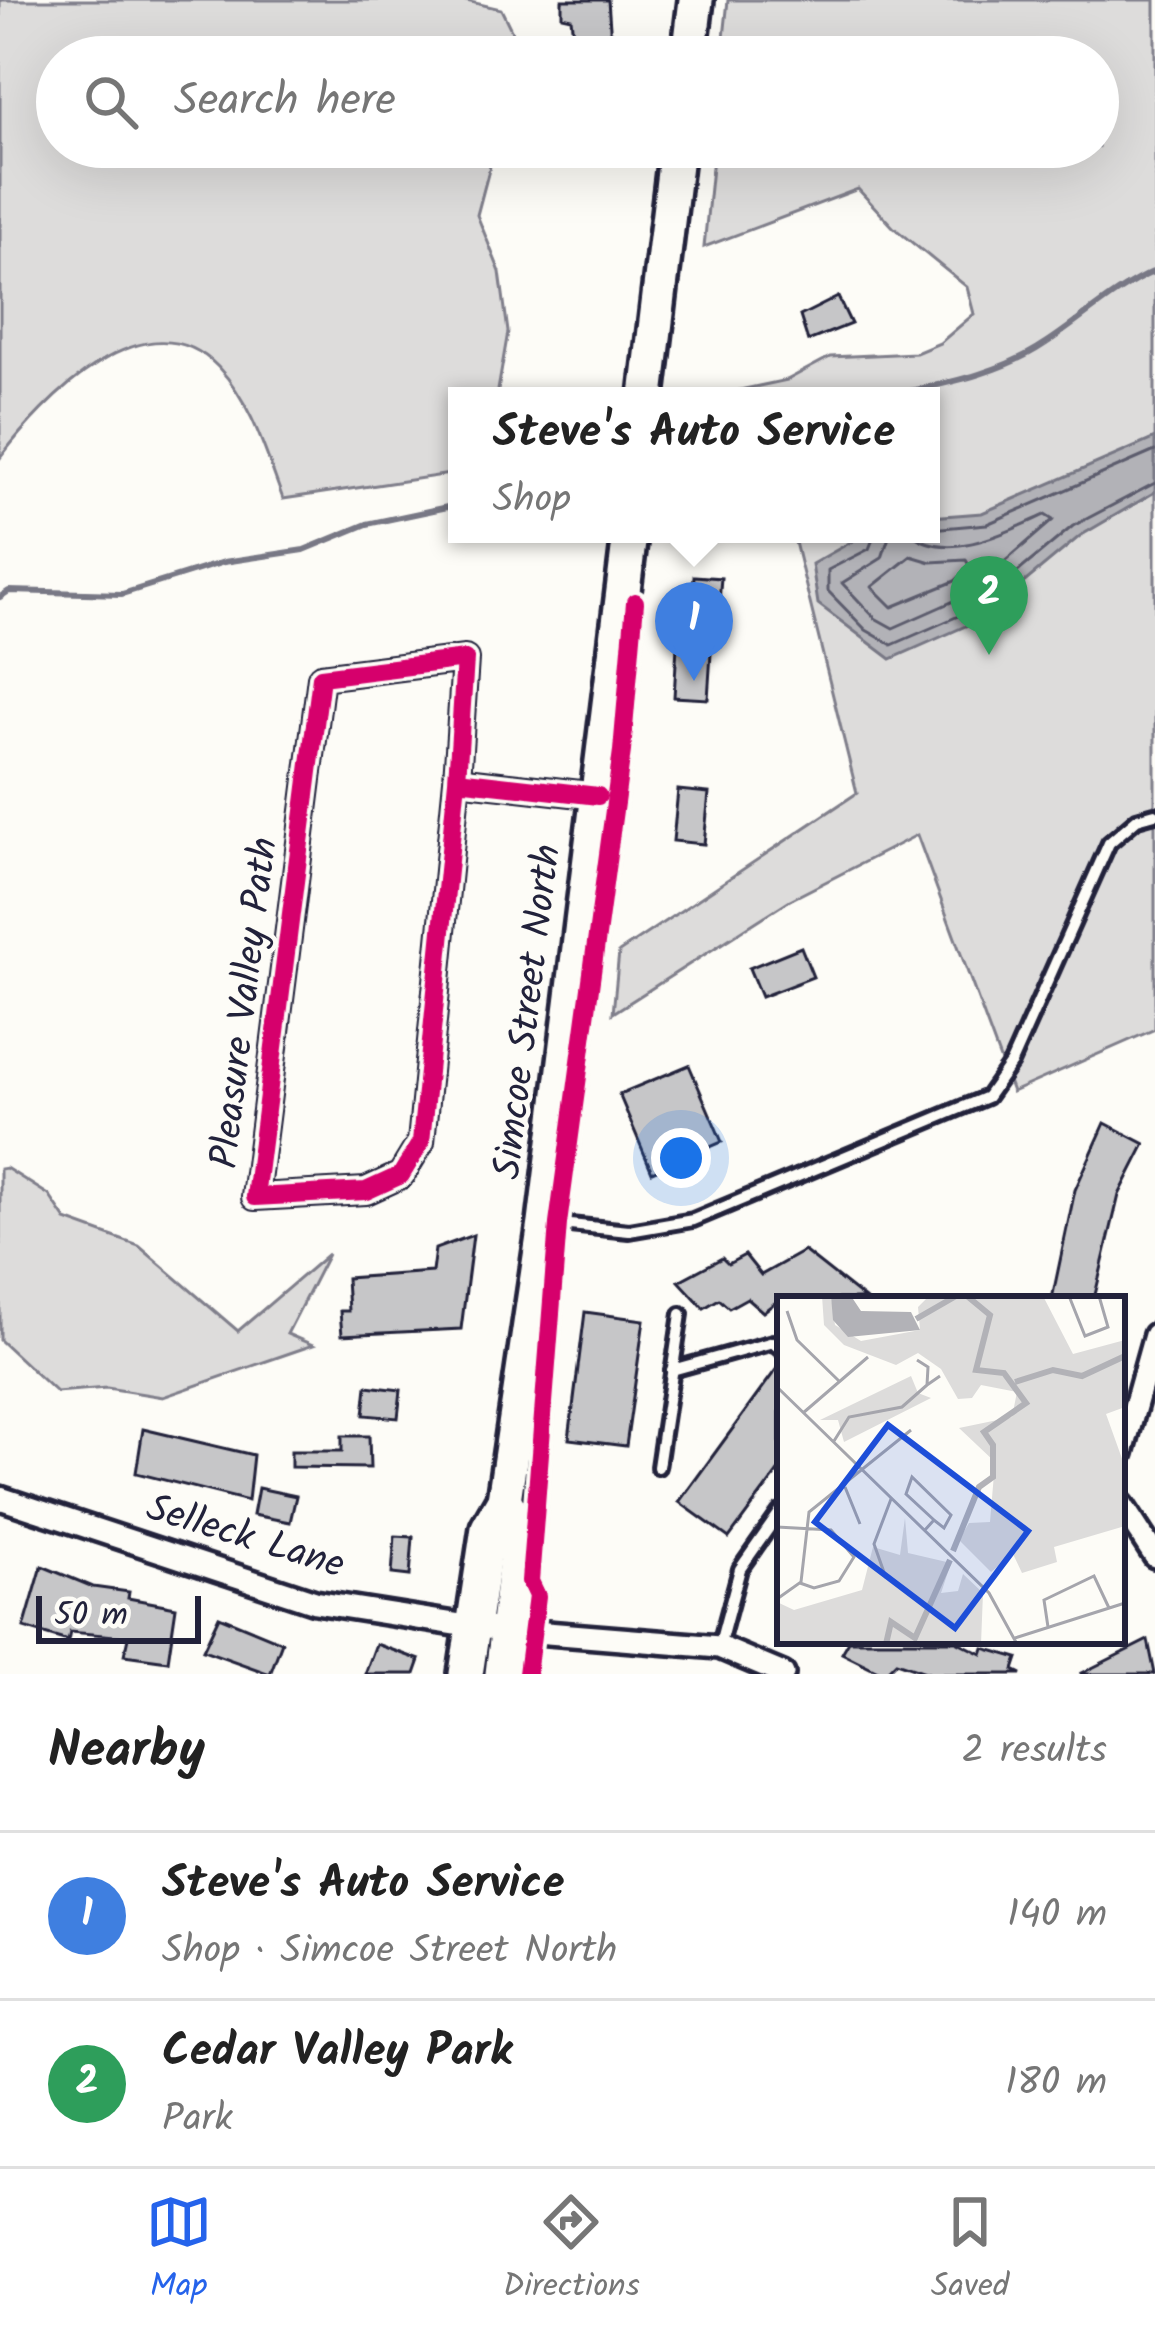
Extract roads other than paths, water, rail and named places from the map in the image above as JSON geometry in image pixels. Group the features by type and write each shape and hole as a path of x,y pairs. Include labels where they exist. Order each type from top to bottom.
{"main road":[{"path":"691,36 696,0"},
{"path":"648,387 674,168"},
{"name":"Simcoe Street North","path":"466,1674 488,1528 503,1500 545,1223 629,543"},
{"name":"Simcoe Street North","path":"502,1674 520,1526 503,1500"}],"street":[{"name":"Pleasure Valley Path","path":"465,658 457,780 421,1142 400,1175 366,1191 255,1197 321,677 465,658"},
{"path":"457,780 598,796"},
{"path":"1125,1442 1155,1335"},
{"name":"Selleck Lane","path":"0,1498 315,1602 474,1628 719,1647 784,1674"},
{"path":"1125,1510 1155,1556"}],"lane":[{"path":"545,1223 628,1231 693,1220 987,1096 1011,1063 1109,843 1137,819 1155,814"},
{"path":"658,1467 681,1314"},
{"path":"672,1370 773,1342 777,1345"},
{"path":"719,1647 740,1569 777,1516"}],"water":[{"path":"1155,438 1155,492 1080,536 979,620 891,659 818,604 812,564 849,543 940,543 940,516 982,513"}],"waterway":[{"path":"926,387 970,377 1028,354 1155,271"},
{"path":"0,597 9,591 122,594 224,562 304,550 367,524 448,507"}],"place":[{"name":"Cedar Valley Park","path":"989,655"},
{"name":"Steve's Auto Service","path":"694,681"}]}
